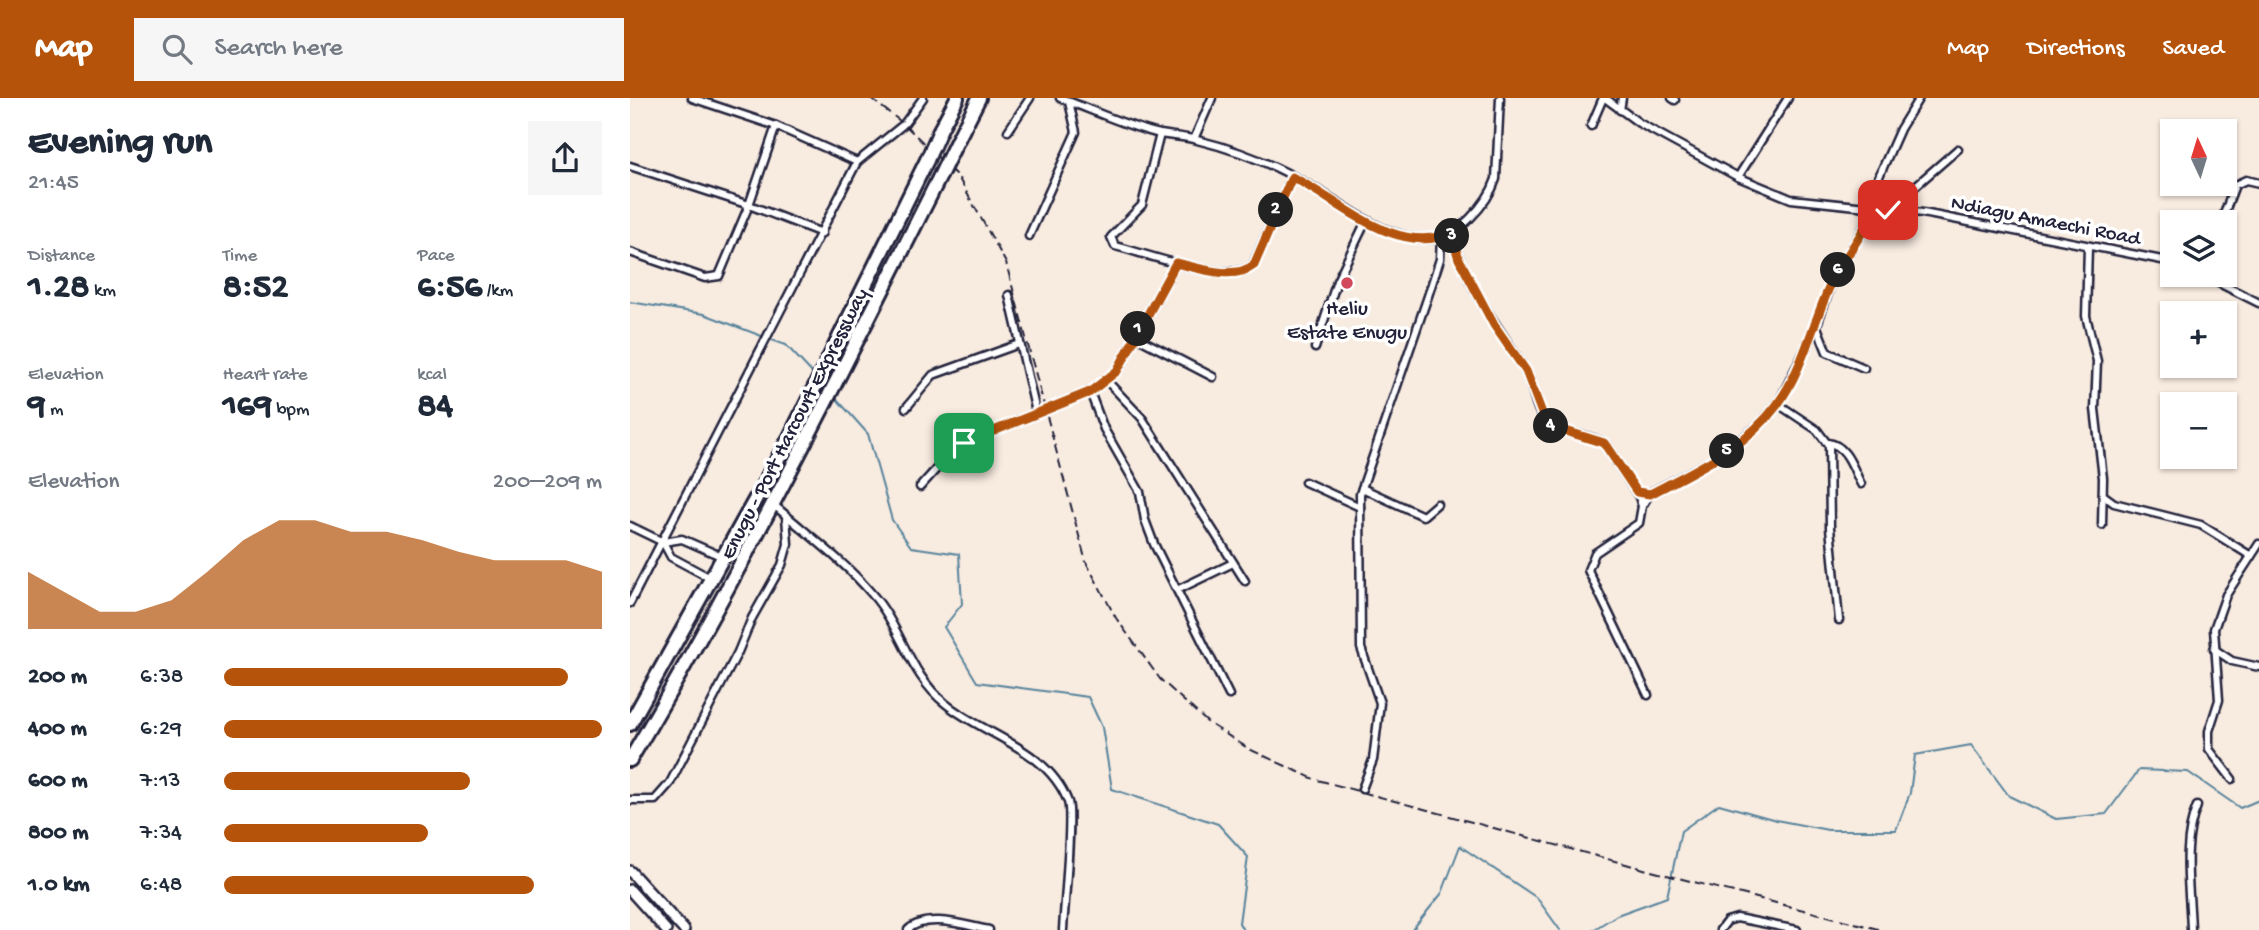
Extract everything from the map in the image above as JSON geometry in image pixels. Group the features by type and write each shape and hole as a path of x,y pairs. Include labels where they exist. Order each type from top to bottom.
{"highway":[{"path":"630,724 790,437 957,98"},
{"name":"Enugu - Port Harcourt Expressway","path":"630,760 722,603 774,505 979,98"}],"street":[{"path":"692,98 829,146 857,162"},
{"path":"630,603 857,162 904,124 923,98"},
{"path":"1008,131 1030,98"},
{"path":"1060,98 1160,134 1194,139 1251,156 1386,231 1423,239 1451,233 1472,217 1492,191 1496,179 1500,98"},
{"path":"1194,139 1212,98"},
{"path":"1591,127 1604,98"},
{"name":"Ndiagu Amaechi Road","path":"1604,98 1620,110 1738,177 1791,199 1923,213 2160,260"},
{"path":"1620,110 1622,98"},
{"path":"1738,177 1787,98"},
{"path":"1866,208 1900,129 1919,98"},
{"path":"1029,236 1076,132 1069,102"},
{"path":"630,252 713,279 723,269 749,205 776,126"},
{"path":"1160,134 1142,205 1111,237 1111,243 1176,263 1229,273 1248,269 1254,265 1292,177"},
{"path":"1888,210 1958,149"},
{"path":"630,166 749,205 822,233"},
{"path":"2226,210 2235,185 2246,180 2259,183"},
{"path":"1648,695 1588,570 1595,553 1639,523 1642,506 1650,494 1724,454 1762,422 1778,404 1817,325 1831,285 1874,209"},
{"path":"1315,348 1337,281 1355,238 1366,221"},
{"path":"1451,233 1459,259 1494,325 1526,371 1545,421 1556,428 1604,443 1637,492 1642,506"},
{"path":"1362,789 1373,760 1380,703 1362,648 1362,488 1429,296 1440,259 1441,237"},
{"path":"2088,247 2086,316 2097,361 2095,409 2103,495 2102,524"},
{"path":"920,487 957,446 1090,392 1107,381 1117,371 1176,263"},
{"path":"2227,287 2259,303"},
{"path":"1009,295 1036,412"},
{"path":"1817,325 1827,352 1864,368"},
{"path":"1135,336 1213,377"},
{"path":"906,408 933,374 1019,344"},
{"path":"1107,381 1142,418 1245,581"},
{"path":"1090,392 1104,429 1140,492 1154,544 1229,695"},
{"path":"1778,404 1817,430 1828,443 1830,528 1839,620"},
{"path":"1828,443 1835,444 1844,452 1861,484"},
{"path":"1306,482 1360,507"},
{"path":"1362,488 1423,516 1437,504"},
{"path":"1637,492 1650,494"},
{"path":"2103,495 2114,503 2201,525 2250,556"},
{"path":"774,505 839,560 873,594 920,677 946,704 1029,754 1048,771 1069,804 1063,930"},
{"path":"630,800 655,800 670,783 738,652 752,618 782,565 788,544 786,516"},
{"path":"630,526 663,542 682,539 724,558"},
{"path":"663,542 671,557 712,579"},
{"path":"2232,779 2209,750 2209,731 2219,700 2214,649 2220,607 2259,544"},
{"path":"1177,590 1233,563"},
{"path":"2214,649 2232,661 2259,667"},
{"path":"2191,930 2188,841 2189,825 2197,806"},
{"path":"630,871 684,930"},
{"path":"630,890 666,930"},
{"path":"1720,930 1727,921 1737,918 1797,930"},
{"path":"908,930 914,925 944,922 989,930"},
{"path":"1760,930 1762,922"}],"waterway":[{"path":"630,302 704,314 764,337"},
{"path":"769,339 786,345 815,376"},
{"path":"836,398 868,434 892,520 911,547 959,554 962,604 944,627 977,682 1088,697 1102,727 1112,789 1218,824 1248,857 1239,923 1243,930"},
{"path":"1593,930 1617,915 1667,897 1681,831 1719,804 1776,820 1828,830 1896,830 1910,793 1915,755 1971,745 2009,796 2056,819 2106,814 2139,770 2188,772 2240,808 2259,800"},
{"path":"1412,930 1442,893 1460,846 1537,898 1560,930"}],"railway":[{"path":"870,98 904,124 958,177 1006,263 1086,562 1116,618 1160,679 1207,722 1249,749 1314,779 1655,872 1882,930"}],"place":[{"name":"Heliu Estate Enugu","path":"1347,283"}],"route":[{"path":"964,443 1090,392 1107,381 1117,371 1176,263 1229,273 1241,272 1254,265 1275,211 1292,177 1316,188 1333,202 1386,231 1423,239 1451,233 1459,259 1494,325 1526,371 1545,421 1556,428 1601,440 1637,492 1650,494 1724,454 1744,439 1778,404 1806,349 1823,303 1844,260 1874,209 1888,210"}]}
